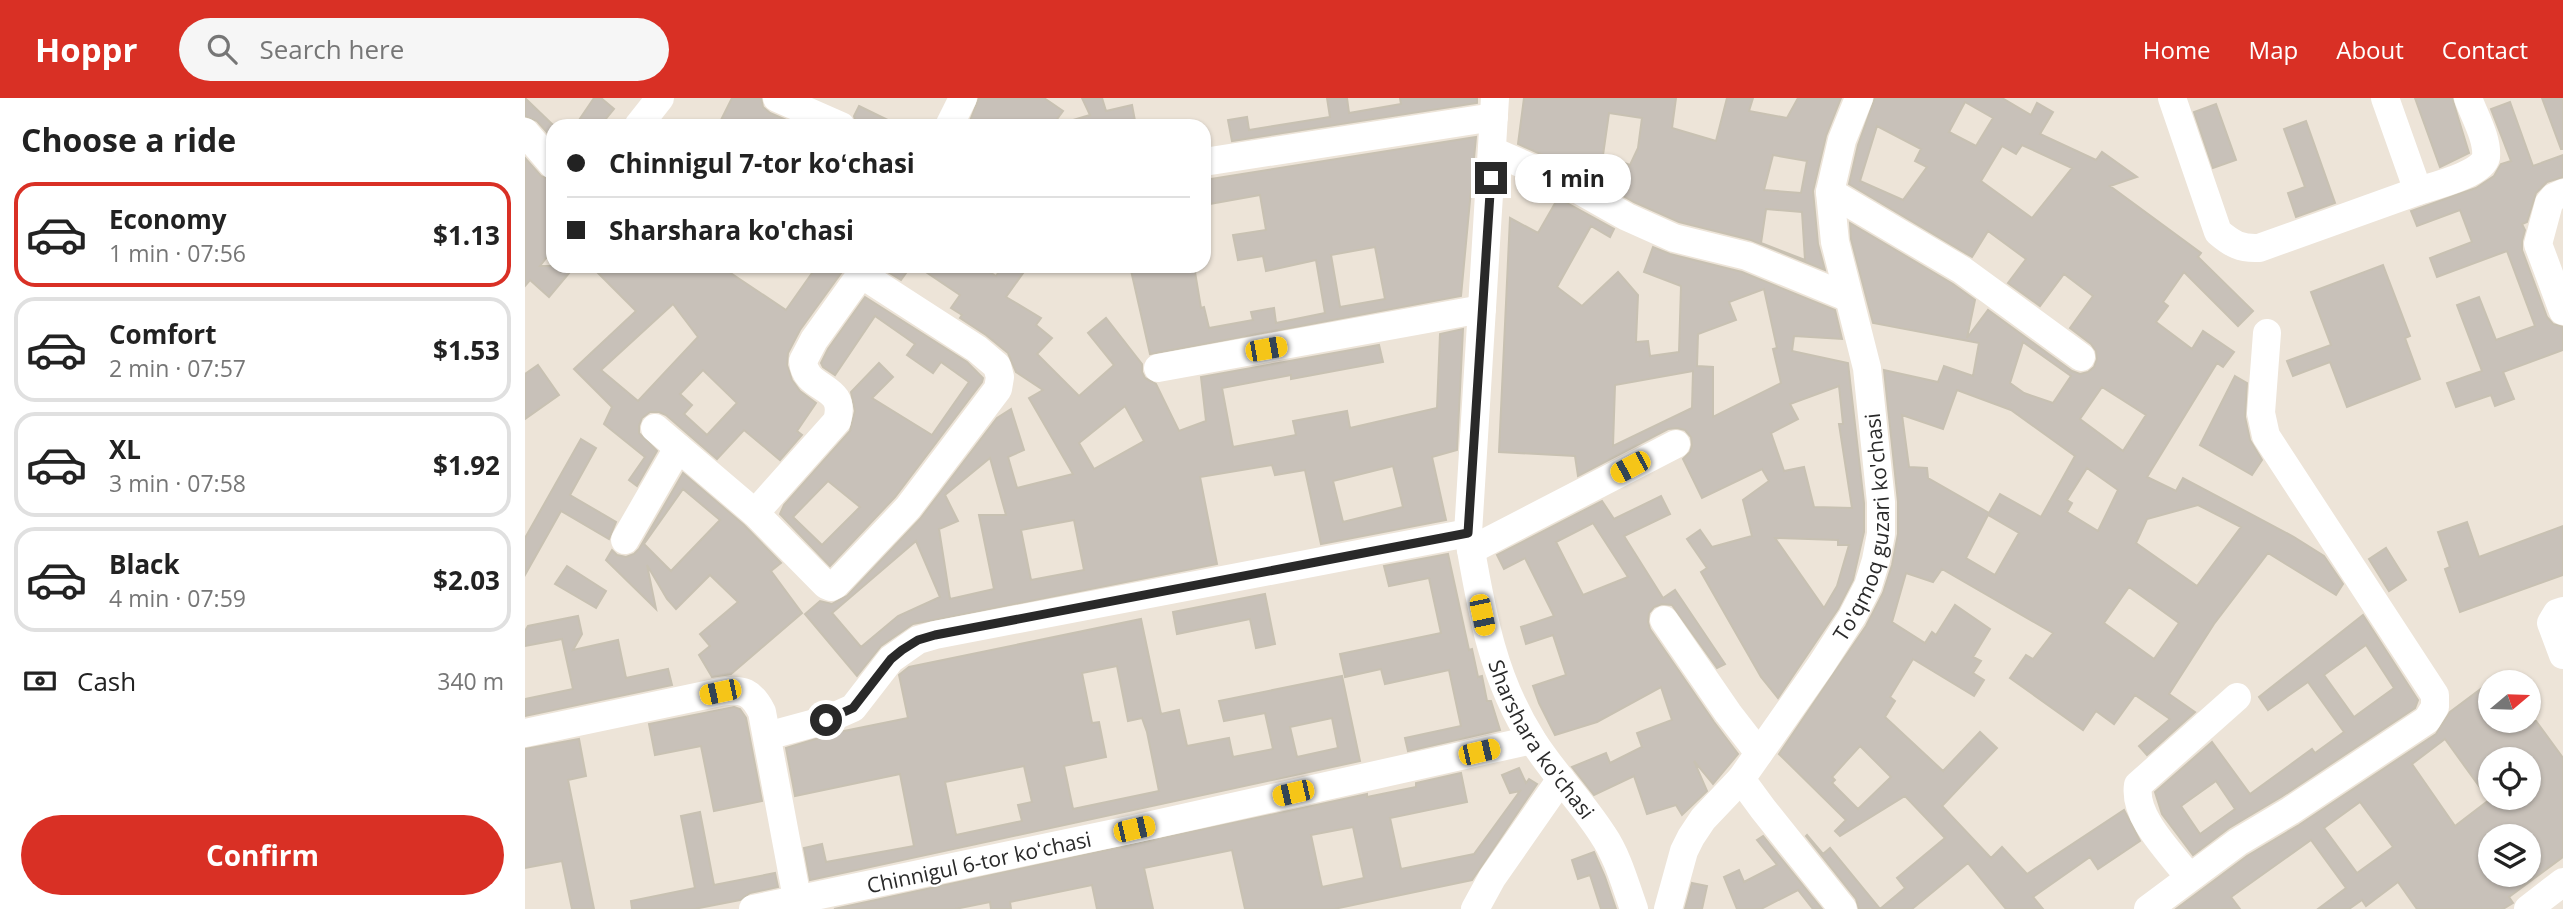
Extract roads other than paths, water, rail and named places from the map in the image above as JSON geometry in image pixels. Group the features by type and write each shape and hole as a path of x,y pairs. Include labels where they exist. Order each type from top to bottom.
{"street":[{"path":"644,119 660,98"},
{"path":"777,98 825,119"},
{"path":"952,119 963,98"},
{"name":"To'qmoq guzari ko'chasi","path":"1668,909 1684,851 1691,837 1703,819 1741,779 1852,617 1868,586 1876,560 1881,534 1877,447 1867,368 1847,298 1835,242 1830,192 1842,140 1859,98"},
{"path":"2172,98 2218,232 2231,243 2245,249 2259,248 2472,172 2482,165 2486,158 2485,145 2468,98"},
{"path":"2385,98 2418,191"},
{"path":"1211,161 1494,108"},
{"name":"Sharshara ko'chasi","path":"1494,108 1469,542 1474,579 1486,634 1505,687 1532,740 1604,836 1634,909"},
{"path":"525,132 546,157"},
{"path":"1493,151 1572,186 1627,217 1674,238 1747,256 1847,298"},
{"path":"1830,192 1962,270 2081,357"},
{"path":"2563,193 2549,203 2537,244 2563,311"},
{"path":"755,513 837,421 840,407 835,395 807,374 803,361 814,340 862,273"},
{"path":"655,428 755,513 826,585 834,586 908,508 997,389 1000,377 997,366 977,349 868,273"},
{"path":"1157,368 1482,309"},
{"path":"2148,909 2238,842 2290,811 2427,720 2435,707 2435,695 2266,436 2261,413 2267,333"},
{"path":"767,736 826,720 853,708 891,659 918,640 1469,542 1676,443"},
{"path":"625,540 678,448"},
{"path":"2563,611 2557,613 2551,623 2563,654"},
{"path":"1664,620 1759,753"},
{"path":"525,733 731,690 743,691 755,698 762,712 798,904"},
{"path":"2189,877 2145,819 2136,796 2138,785 2237,697"},
{"name":"Chinnigul 6-tor koʻchasi","path":"753,909 798,904 1532,740"},
{"path":"1475,909 1492,878 1561,779"},
{"path":"1741,779 1843,909"},
{"path":"2528,909 2563,882"}]}
